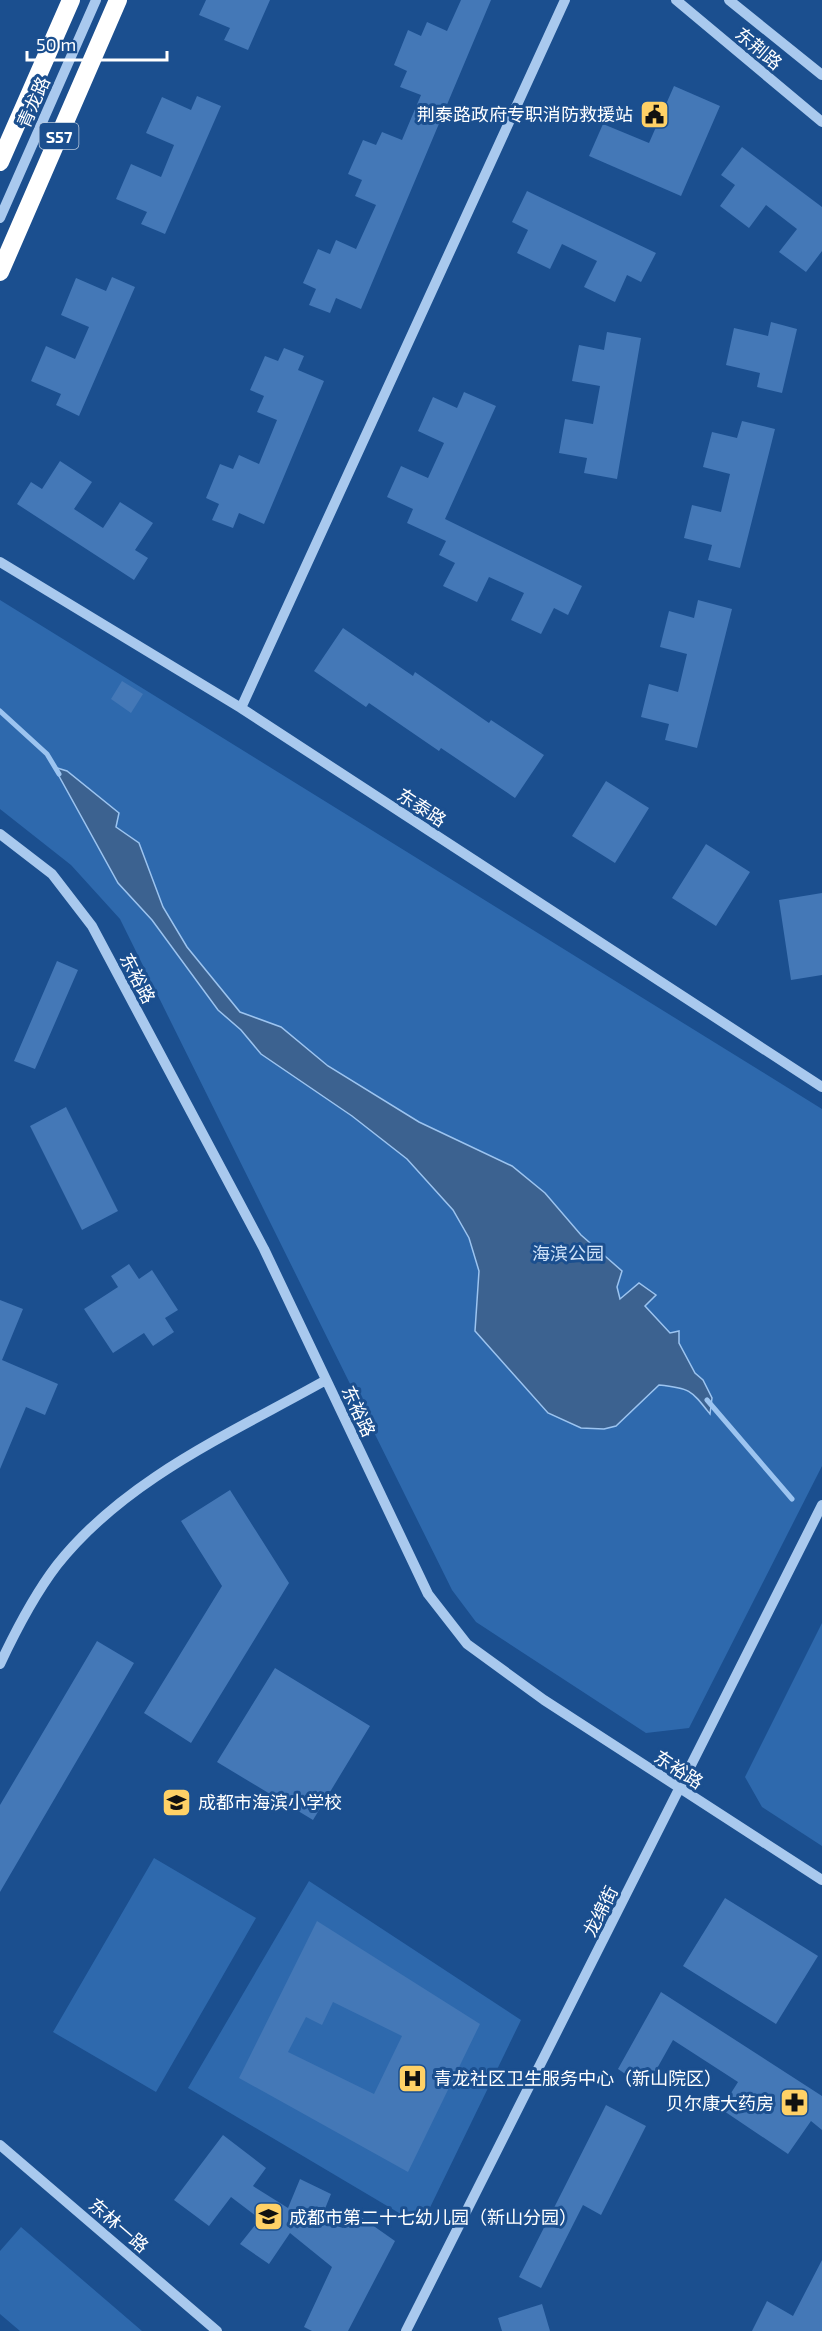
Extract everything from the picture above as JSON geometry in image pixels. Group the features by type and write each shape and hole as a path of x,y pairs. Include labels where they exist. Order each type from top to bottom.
{"highway":[{"name":"S57","path":"0,162 71,0"},
{"name":"S57","path":"0,272 118,0"}],"street":[{"name":"青龙路","path":"0,218 96,0"},
{"path":"241,708 565,0"},
{"name":"东荆路","path":"676,0 822,122"},
{"name":"东荆路","path":"729,0 822,75"},
{"name":"东泰路","path":"0,562 241,708 822,1088"},
{"name":"东裕路","path":"0,834 52,874 92,926 264,1249 428,1594 466,1644 544,1700 822,1880"},
{"path":"0,1664 19,1624 57,1565 108,1513 152,1477 326,1380"},
{"name":"龙绵街","path":"406,2331 822,1505"},
{"name":"东林一路","path":"0,2145 217,2331"}],"green space":[{"name":"海滨公园","path":"0,600 822,1109 822,1466 689,1728 646,1733 476,1622 452,1590 120,919 71,865 0,809"},
{"path":"822,1623 822,1846 762,1807 745,1777"},
{"path":"154,1858 256,1918 156,2092 53,2032"},
{"path":"309,1881 521,2020 421,2226 188,2088"},
{"path":"21,2227 142,2331 20,2331 0,2314 0,2251"}],"shaded area":[{"path":"54,767 67,771 119,813 116,827 139,843 163,907 187,947 240,1012 281,1027 328,1066 419,1122 512,1166 545,1193 581,1235 622,1271 617,1287 620,1299 639,1283 656,1295 645,1306 670,1333 679,1331 679,1343 712,1398 710,1414 694,1395 684,1389 659,1385 616,1426 604,1429 581,1428 548,1413 475,1331 479,1271 469,1238 453,1210 407,1159 352,1116 261,1054 241,1030 218,1010 152,920 118,883"}],"building":[{"path":"206,0 270,0 248,50 224,40 230,28 199,15"},
{"path":"461,0 491,0 361,309 336,298 330,313 309,305 316,289 303,283 318,249 330,254 336,240 356,249 376,205 355,196 362,180 348,174 363,140 376,145 382,132 402,140 421,95 400,87 407,71 394,65 408,30 421,36 427,22 447,31"},
{"path":"674,86 720,106 681,196 589,156 603,124 649,143"},
{"path":"197,96 221,106 165,234 141,224 147,212 116,199 131,164 161,177 174,145 146,133 162,97 191,110"},
{"path":"742,147 822,207 822,251 806,272 779,252 797,229 766,205 749,228 720,206 735,185 721,175"},
{"path":"527,191 656,253 641,282 627,275 615,302 584,287 597,261 562,244 550,269 517,253 528,230 512,222"},
{"path":"112,277 135,287 79,416 56,405 61,394 31,381 46,346 75,359 89,327 61,315 76,278 106,291"},
{"path":"771,322 797,329 782,393 757,387 760,373 726,365 734,328 768,336"},
{"path":"607,332 641,338 617,479 584,473 587,458 559,453 565,419 593,424 600,386 572,381 579,345 604,350"},
{"path":"284,348 304,356 298,370 324,381 264,524 239,513 233,528 212,520 219,504 206,498 220,464 233,469 239,455 259,464 277,420 257,412 264,396 250,390 265,356 278,361"},
{"path":"464,392 496,406 445,519 582,586 568,615 554,608 541,634 511,620 524,593 489,577 477,602 443,586 455,563 439,555 446,541 407,523 413,509 387,497 401,466 428,478 444,443 418,431 433,397 457,408"},
{"path":"742,421 775,429 740,568 708,560 712,545 684,538 692,505 721,512 730,474 703,467 712,432 737,438"},
{"path":"60,461 92,482 74,509 103,528 120,502 153,523 135,550 148,558 134,580 17,504 31,482 42,489"},
{"path":"698,600 732,609 697,748 665,740 669,724 641,717 649,684 678,692 687,654 660,647 669,611 694,618"},
{"path":"343,628 413,676 415,672 489,723 491,720 544,755 515,798 441,748 439,751 369,703 366,707 314,671"},
{"path":"122,681 143,694 131,713 111,699"},
{"path":"606,781 649,808 615,863 572,836"},
{"path":"706,844 750,872 716,926 672,898"},
{"path":"822,893 822,975 791,980 779,900"},
{"path":"57,961 78,970 35,1069 14,1061"},
{"path":"66,1107 118,1211 82,1230 30,1126"},
{"path":"129,1264 139,1279 152,1270 178,1310 165,1318 174,1332 153,1346 144,1333 113,1353 84,1309 118,1287 111,1276"},
{"path":"0,1300 23,1309 2,1360 58,1384 45,1415 26,1407 0,1469"},
{"path":"230,1490 289,1583 191,1743 144,1713 222,1586 181,1521"},
{"path":"97,1641 134,1663 0,1892 0,1805"},
{"path":"275,1668 370,1726 313,1820 217,1762"},
{"path":"725,1898 818,1956 776,2024 683,1966"},
{"path":"317,1921 480,2024 408,2172 239,2078","holes":["333,2002 402,2036 374,2094 288,2052 306,2017 322,2025"]},
{"path":"661,1992 822,2096 822,2130 811,2121 788,2154 721,2109 738,2082 673,2040 646,2088 618,2069"},
{"path":"606,2105 646,2126 601,2215 583,2205 541,2288 519,2277"},
{"path":"223,2135 266,2168 253,2186 288,2208 300,2179 331,2194 320,2221 343,2228 358,2215 395,2241 348,2331 312,2331 304,2327 332,2267 290,2233 269,2264 240,2244 260,2219 231,2197 209,2226 174,2200"},
{"path":"822,2260 822,2331 752,2331 767,2301 793,2316"},
{"path":"542,2304 550,2331 502,2331 498,2318"}],"waterway":[{"path":"0,711 47,754 59,774"},
{"path":"707,1400 792,1499"}],"place":[{"name":"荆泰路政府专职消防救援站","path":"654,114"},
{"name":"成都市海滨小学校","path":"177,1802"},
{"name":"青龙社区卫生服务中心（新山院区）","path":"413,2078"},
{"name":"贝尔康大药房","path":"795,2103"},
{"name":"成都市第二十七幼儿园（新山分园）","path":"268,2217"}]}
